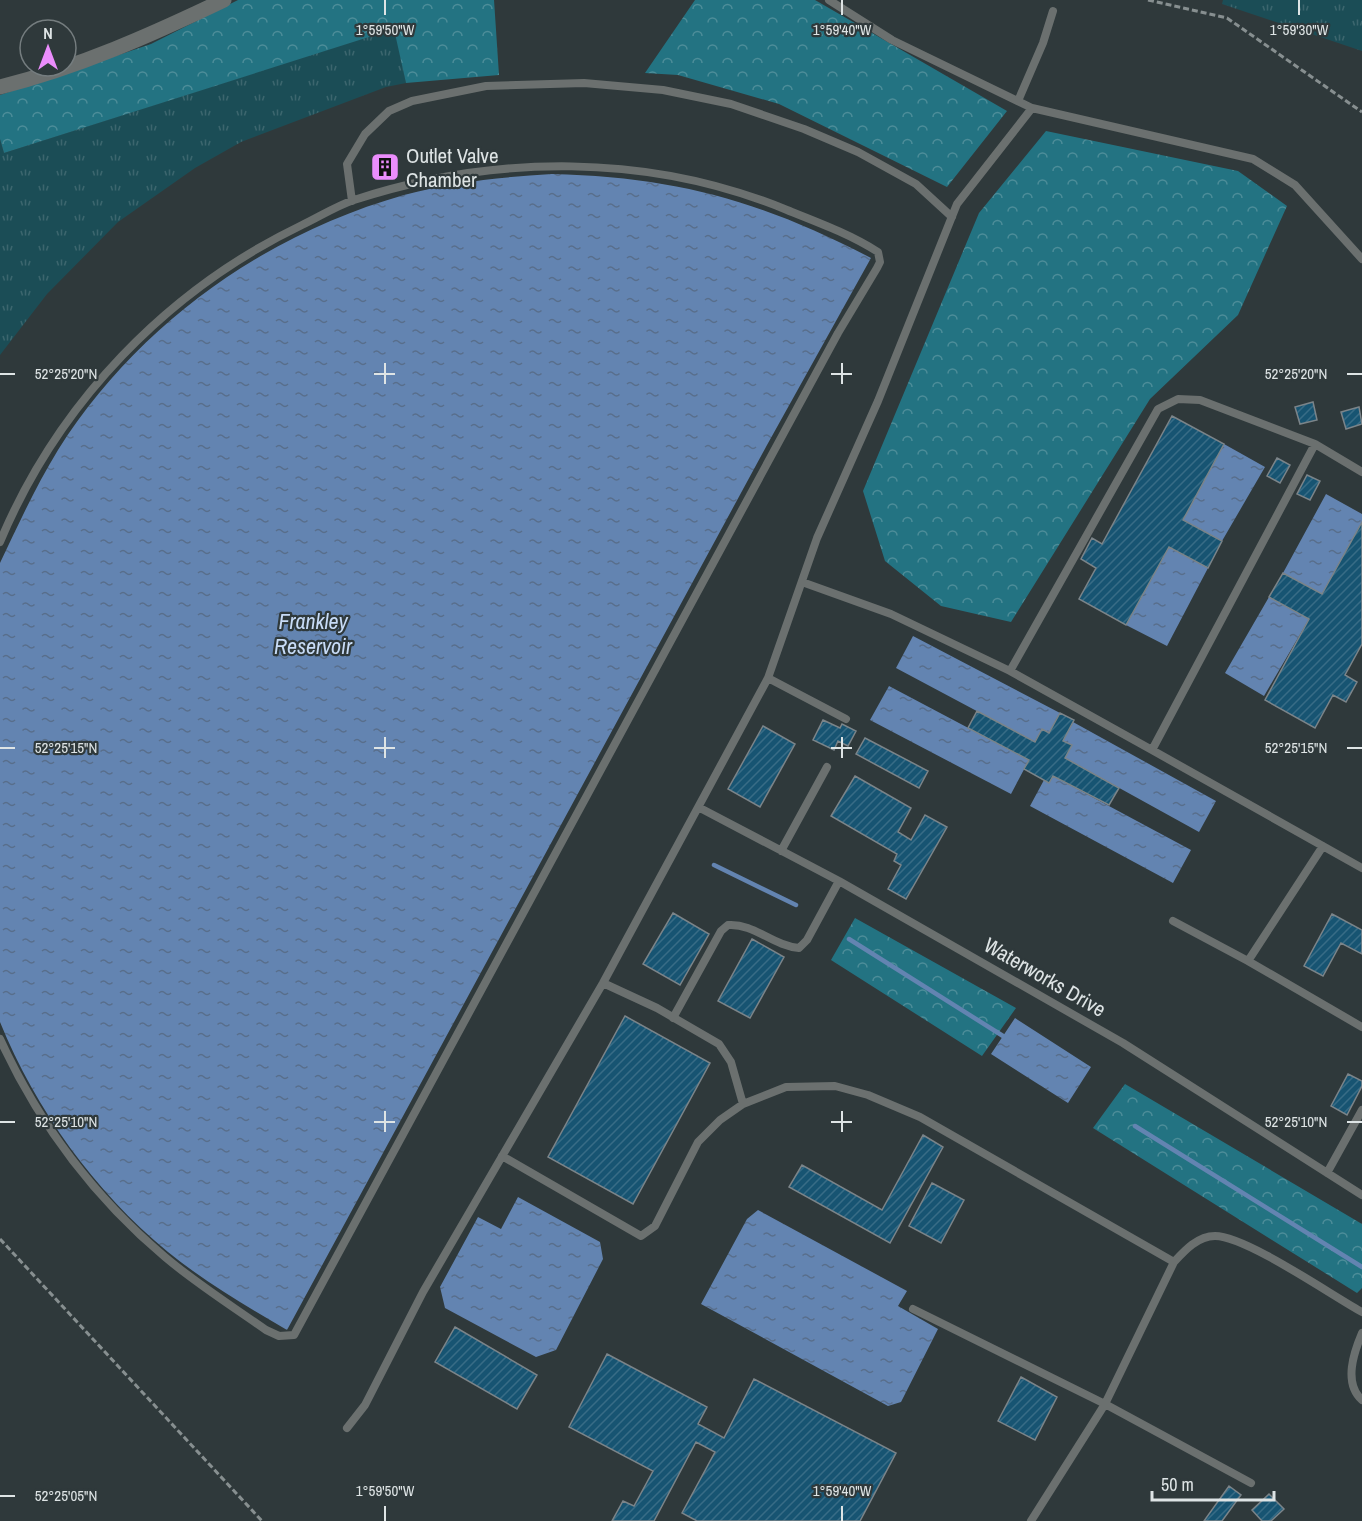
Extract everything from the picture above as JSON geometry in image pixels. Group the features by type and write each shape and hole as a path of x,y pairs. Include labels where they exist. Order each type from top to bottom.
{"street":[{"path":"0,87 83,62 150,36 224,0"}],"lane":[{"path":"829,0 892,40 1032,108 1253,159 1295,185 1362,259"},
{"path":"1018,101 1043,43 1053,11"},
{"path":"352,201 347,164 365,134 389,111 412,101 486,86 584,83 663,90 731,104 804,129 858,152 916,184 952,217"},
{"path":"347,1428 365,1405 423,1292 603,983 700,808 768,678 817,538 887,379 957,204 1032,108"},
{"path":"0,542 44,458 74,412 128,347 182,300 235,262 284,234 352,201 438,178 491,169 589,166 651,172 714,185 772,203 878,252 880,262 838,333 294,1335 279,1335 266,1330 197,1282 165,1256 101,1195 72,1162 39,1113 23,1087 0,1039"},
{"path":"1010,671 1158,409 1178,399 1200,400 1315,444 1362,472"},
{"path":"1152,750 1315,444"},
{"path":"801,582 891,614 1010,671 1362,868"},
{"path":"768,678 846,719"},
{"path":"781,851 827,767"},
{"name":"Waterworks Drive","path":"700,808 838,881 1123,1043 1362,1195"},
{"path":"1248,961 1323,846"},
{"path":"673,1018 721,931 728,925 743,926 773,941 799,948 807,940 838,881"},
{"path":"1173,921 1362,1027"},
{"path":"603,983 719,1044 731,1062 743,1104"},
{"path":"502,1156 641,1236 655,1226 706,1131 743,1104 786,1087 835,1086 867,1095 920,1117 1174,1262"},
{"path":"1327,1173 1362,1110"},
{"path":"1031,1521 1105,1404 1174,1262 1190,1245 1214,1236 1240,1240 1362,1312"},
{"path":"913,1309 1105,1404 1251,1482"},
{"path":"1362,1333 1354,1351 1351,1372 1358,1396 1362,1400"}],"path":[{"path":"1148,0 1227,18 1362,111"},
{"path":"0,1239 262,1521"}],"green space":[{"path":"238,0 494,0 499,75 406,83 394,29 4,153 0,139 0,95 50,78 78,78 78,69 151,44"},
{"path":"695,0 815,0 1007,111 947,187 779,104 678,75 645,73"},
{"path":"1223,0 1362,0 1362,51 1222,4"},
{"path":"395,28 406,83 386,87 241,142 195,168 118,222 47,294 0,355 0,139 4,153"},
{"path":"1046,131 1238,171 1287,206 1238,315 1150,399 1011,622 941,606 885,561 863,491 979,213"},
{"path":"855,918 1016,1008 982,1056 831,960"},
{"path":"1125,1084 1362,1224 1362,1288 1357,1293 1093,1128"}],"water":[{"name":"Frankley Reservoir","path":"552,174 638,180 717,196 792,221 871,258 767,445 287,1330 182,1263 116,1203 92,1176 49,1117 0,1022 0,563 50,464 90,405 126,363 165,325 208,291 253,260 302,234 352,212 404,195 459,183"},
{"path":"1224,444 1265,467 1222,541 1183,520"},
{"path":"1326,494 1362,514 1362,522 1322,594 1283,573"},
{"path":"1169,547 1208,568 1167,646 1126,625"},
{"path":"1269,597 1309,619 1264,696 1225,673"},
{"path":"913,636 1060,713 1049,733 1042,729 1035,742 896,668"},
{"path":"889,686 1029,760 1011,794 870,720"},
{"path":"1073,722 1216,801 1199,832 1065,758 1071,745 1063,741"},
{"path":"1053,776 1191,850 1173,883 1030,806 1044,780 1049,782"},
{"path":"1015,1018 1091,1067 1068,1103 991,1054"},
{"path":"518,1197 600,1242 603,1259 556,1350 536,1357 445,1308 440,1287 478,1217 501,1229"},
{"path":"758,1210 907,1291 898,1306 938,1329 901,1402 888,1406 701,1304 747,1219"}],"building":[{"name":"Outlet Valve Chamber","path":"385,155 390,156 396,162 396,172 390,178 385,179 380,178 374,172 373,167 374,162 380,156"},
{"path":"1313,402 1317,420 1300,424 1295,407"},
{"path":"1359,407 1362,424 1346,429 1341,412"},
{"path":"1172,416 1224,444 1183,520 1222,541 1208,568 1169,547 1126,625 1079,599 1096,568 1081,559 1092,538 1102,544"},
{"path":"1277,458 1290,465 1280,483 1267,476"},
{"path":"1307,475 1320,481 1310,500 1297,494"},
{"path":"1362,522 1362,644 1345,675 1357,682 1346,702 1333,695 1315,728 1265,700 1309,619 1269,597 1283,573 1322,594"},
{"path":"977,711 1035,742 1042,729 1049,733 1060,713 1074,720 1063,741 1072,745 1065,758 1119,788 1109,805 1053,776 1049,783 1024,769 1029,760 968,728"},
{"path":"823,720 840,728 842,724 856,731 848,746 838,741 834,750 813,740"},
{"path":"763,726 795,744 760,807 728,789"},
{"path":"865,738 928,771 919,788 856,754"},
{"path":"855,776 911,808 898,832 911,840 925,815 947,827 906,899 888,889 901,865 894,861 897,854 831,816"},
{"path":"673,913 709,934 680,985 643,964"},
{"path":"1332,914 1362,930 1362,954 1341,943 1323,976 1304,966"},
{"path":"752,939 784,957 750,1018 718,1001"},
{"path":"625,1016 710,1063 633,1204 548,1157"},
{"path":"1348,1074 1362,1081 1362,1086 1347,1115 1331,1106"},
{"path":"923,1135 943,1147 890,1243 789,1187 802,1165 882,1210"},
{"path":"932,1183 964,1200 941,1243 909,1226"},
{"path":"455,1327 537,1375 517,1409 435,1362"},
{"path":"607,1354 707,1407 698,1424 724,1438 754,1379 896,1453 860,1521 697,1521 682,1513 715,1452 696,1442 654,1521 612,1521 623,1501 634,1506 653,1471 569,1427"},
{"path":"1021,1377 1057,1397 1035,1440 998,1421"},
{"path":"1229,1486 1241,1495 1222,1521 1204,1521"},
{"path":"1269,1494 1284,1509 1271,1521 1262,1521 1252,1510"}],"waterway":[{"path":"714,865 796,905"},
{"path":"849,939 1003,1036"},
{"path":"1135,1126 1362,1267"}],"place":[{"name":"Outlet Valve Chamber","path":"385,167"}]}
